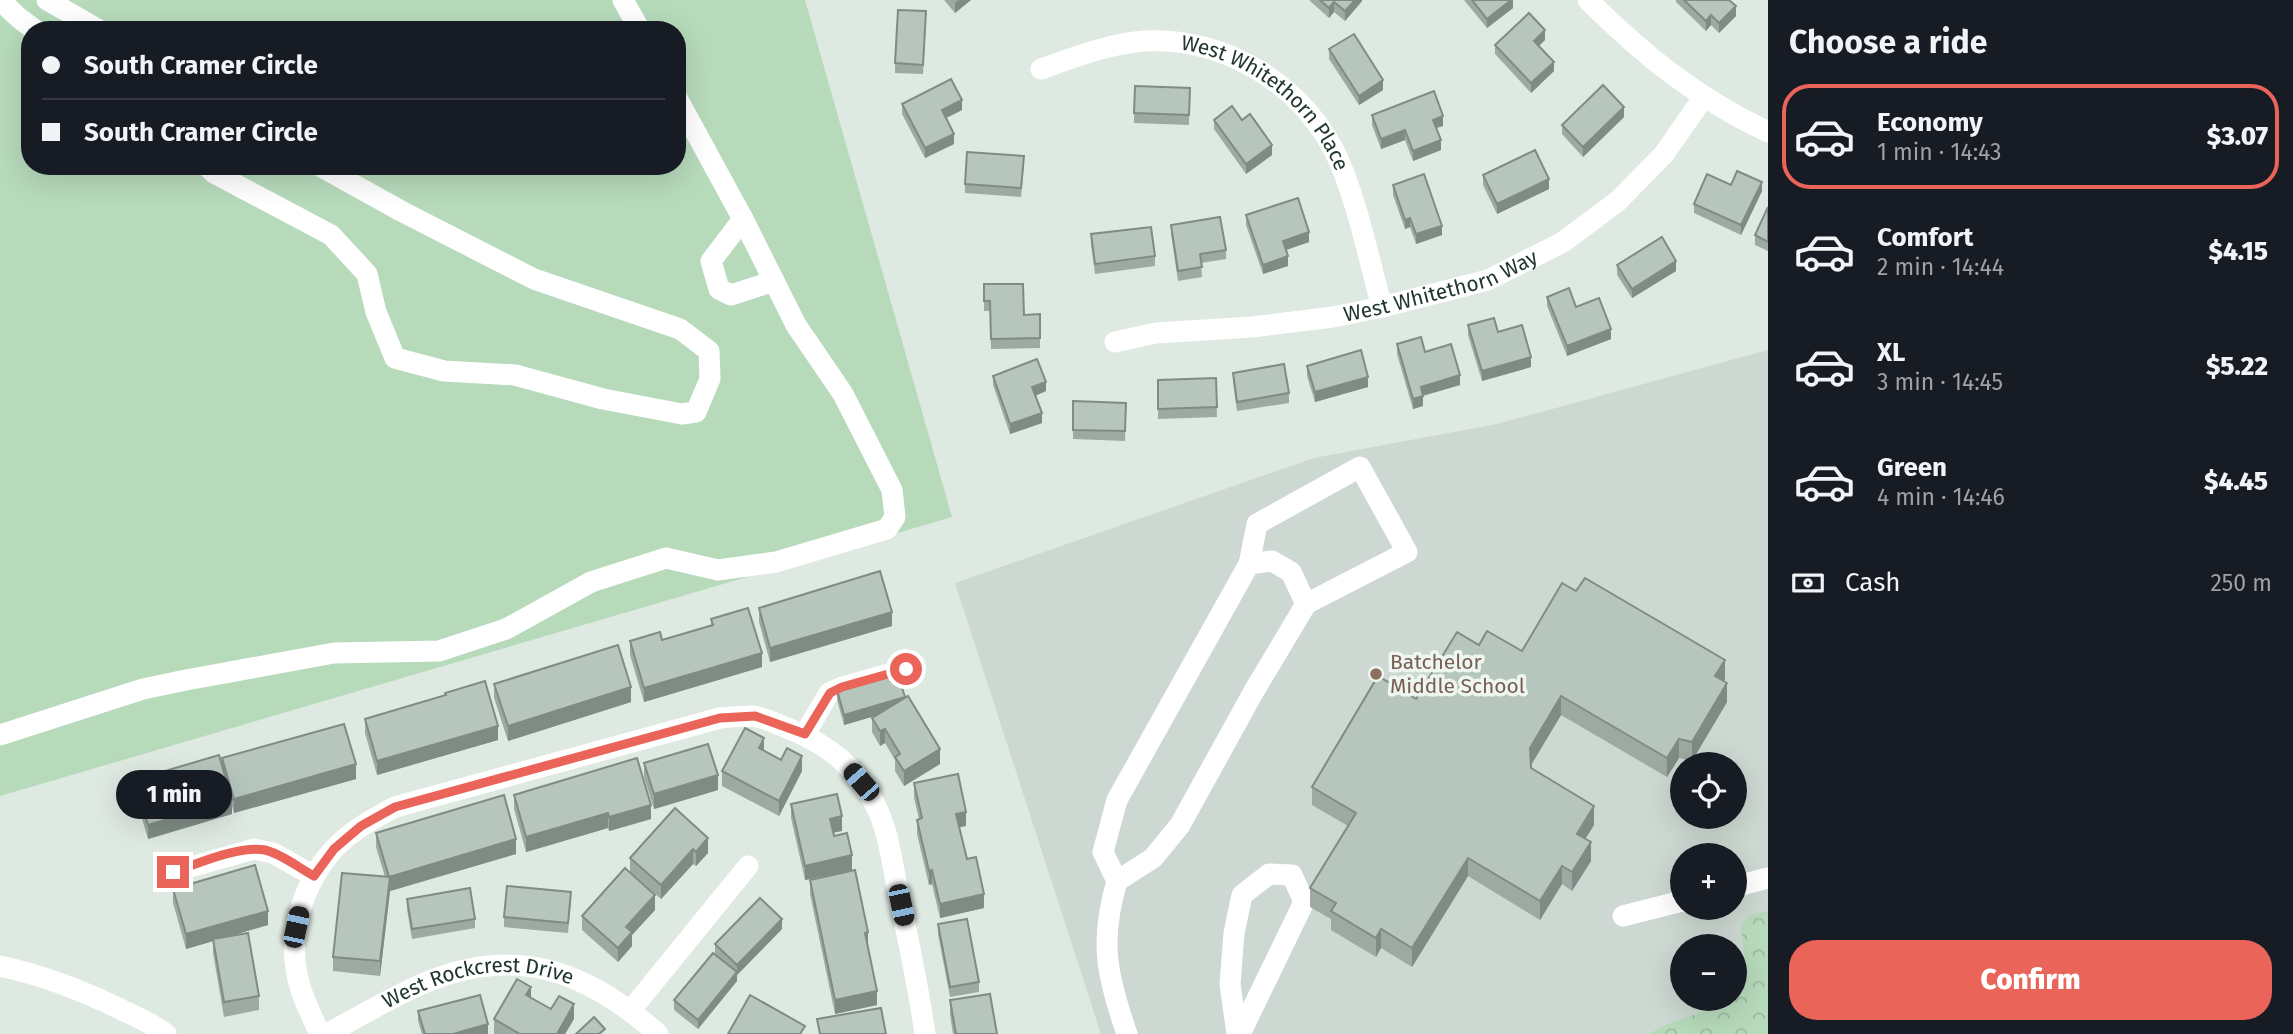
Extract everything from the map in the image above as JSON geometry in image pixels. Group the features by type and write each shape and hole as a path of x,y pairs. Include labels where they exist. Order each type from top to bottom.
{"street":[{"path":"0,0 23,21"},
{"path":"47,0 83,21"},
{"path":"623,0 635,21"},
{"path":"1588,0 1650,58 1703,98 1768,132"},
{"name":"West Whitethorn Place","path":"1041,69 1117,45 1168,41 1217,50 1264,74 1303,105 1331,144 1348,185 1382,307"},
{"name":"West Whitethorn Way","path":"1115,342 1156,333 1291,323 1382,307 1488,280 1563,242 1618,201 1664,154 1703,98"},
{"path":"0,735 143,689 186,680 334,653 439,651 506,629 591,582 666,558 718,570 776,562 887,529 895,517 892,490 843,394 796,325 743,219 686,114"},
{"path":"218,175 331,235 367,274 376,312 395,358 444,371 516,375 603,399 682,414 696,412 710,379 709,351 680,329 534,279 336,175"},
{"path":"743,219 711,261 719,289 731,295 774,281"},
{"path":"1117,881 1153,858 1180,825 1306,604 1365,576 1407,552 1360,467 1257,524 1249,564 1117,800 1103,852 1117,881 1107,926 1106,952 1114,993 1128,1034"},
{"path":"1249,564 1272,561 1291,572 1306,604"},
{"path":"805,734 830,693 842,687 906,669"},
{"path":"320,1034 298,979 295,960 296,927 306,892 314,876 334,849 361,826 395,807 720,718 755,716 822,743 861,782 879,813 918,982 925,1034"},
{"path":"173,872 254,849 273,853 314,876"},
{"path":"631,1010 748,866"},
{"path":"1269,874 1292,875 1304,902 1239,1034 1230,984 1234,933 1242,895 1269,874"},
{"path":"1747,884 1768,878"},
{"path":"1623,916 1670,904"},
{"path":"0,966 29,972 75,988 166,1034"},
{"name":"West Rockcrest Drive","path":"327,1034 422,984 483,967 532,967 570,975 631,1010 658,1034"}],"shaded area":[{"name":"Batchelor Middle School","path":"1768,350 1768,1034 1101,1034 955,583 1314,458 1497,424"}],"green space":[{"path":"0,0 805,0 952,517 0,796"},
{"path":"1768,911 1768,1034 1649,1034 1662,1026 1705,1011 1747,1011 1747,934 1742,934 1741,926 1751,914"}],"building":[{"path":"1320,0 1355,0 1345,11 1334,2 1329,8"},
{"path":"1472,0 1511,0 1487,19"},
{"path":"1684,0 1729,0 1736,6 1719,23 1711,15 1706,21"},
{"path":"898,10 926,11 923,65 895,63"},
{"path":"1529,13 1545,30 1534,41 1554,62 1531,83 1495,45"},
{"path":"1354,34 1383,80 1359,96 1329,49"},
{"path":"951,79 962,100 942,110 954,134 925,148 902,104"},
{"path":"1603,85 1624,107 1583,147 1562,125"},
{"path":"1135,86 1190,88 1189,115 1134,113"},
{"path":"1434,91 1443,116 1433,120 1441,140 1413,151 1405,130 1381,139 1372,115"},
{"path":"1232,106 1242,120 1250,114 1272,145 1246,164 1214,120"},
{"path":"1535,150 1549,179 1497,204 1483,175"},
{"path":"967,152 1024,156 1021,188 965,184"},
{"path":"1737,171 1762,182 1741,225 1694,204 1707,174 1731,185"},
{"path":"1424,174 1442,226 1416,234 1410,218 1405,220 1393,185"},
{"path":"1298,198 1309,232 1283,241 1288,256 1263,265 1246,215"},
{"path":"1768,207 1768,242 1755,235"},
{"path":"1220,217 1226,250 1200,254 1202,267 1178,271 1171,225"},
{"path":"1151,227 1155,256 1095,264 1091,234"},
{"path":"1662,237 1676,261 1632,289 1617,265"},
{"path":"984,284 1023,284 1024,315 1040,314 1040,338 991,339 990,301 984,301"},
{"path":"1569,288 1576,307 1599,298 1611,329 1567,346 1547,297"},
{"path":"1494,318 1498,332 1522,325 1531,357 1482,371 1468,325"},
{"path":"1421,337 1425,352 1451,344 1460,375 1421,387 1423,396 1413,399 1397,344"},
{"path":"1361,350 1368,377 1315,392 1307,366"},
{"path":"1037,359 1046,382 1032,387 1042,413 1010,424 993,376"},
{"path":"1284,364 1289,393 1237,402 1233,373"},
{"path":"1216,378 1217,407 1158,409 1158,380"},
{"path":"1073,401 1126,403 1125,431 1073,430"},
{"path":"880,571 892,612 770,648 759,608"},
{"path":"1585,578 1725,660 1715,676 1727,683 1692,742 1679,739 1667,758 1561,696 1530,748 1531,768 1594,806 1577,834 1591,842 1572,872 1562,866 1540,901 1468,858 1412,948 1381,929 1376,938 1331,911 1336,903 1310,888 1356,813 1312,787 1378,676 1416,699 1457,632 1479,645 1487,631 1522,651 1562,583 1576,591"},
{"path":"748,608 762,653 644,688 630,641 660,632 662,640 713,625 711,619"},
{"path":"618,645 631,687 508,726 494,684"},
{"path":"897,672 905,697 844,715 837,690"},
{"path":"485,681 498,726 377,761 365,719"},
{"path":"908,696 940,749 904,771 895,757 900,754 885,729 880,731 872,718"},
{"path":"344,724 356,764 234,799 222,758"},
{"path":"745,728 764,738 759,748 781,760 787,748 802,756 779,801 722,771"},
{"path":"708,744 718,775 654,794 644,763"},
{"path":"219,755 232,800 148,825 135,780"},
{"path":"637,758 651,805 609,817 608,813 526,837 514,795"},
{"path":"958,774 966,812 956,814 967,859 976,857 984,894 940,904 917,820 922,818 914,783"},
{"path":"837,794 842,816 830,819 834,836 847,833 852,855 805,866 791,804"},
{"path":"504,795 516,839 389,877 376,833"},
{"path":"675,808 708,838 696,852 693,849 661,885 630,858"},
{"path":"255,865 268,911 186,934 173,889"},
{"path":"625,868 655,895 626,927 632,932 618,948 582,916"},
{"path":"855,870 877,991 835,1000 810,880"},
{"path":"342,873 390,877 380,961 333,957"},
{"path":"507,886 571,892 568,923 504,917"},
{"path":"470,888 475,919 412,929 407,899"},
{"path":"760,898 782,919 737,965 715,944"},
{"path":"967,919 979,982 950,987 938,924"},
{"path":"248,933 259,996 224,1002 213,939"},
{"path":"713,953 737,972 698,1020 674,1000"},
{"path":"517,979 531,987 526,995 551,1009 559,996 574,1004 557,1034 520,1034 494,1019"},
{"path":"990,994 997,1034 956,1034 950,1000"},
{"path":"480,995 488,1024 453,1034 425,1034 418,1011"},
{"path":"750,995 805,1026 800,1034 728,1034"},
{"path":"881,1008 886,1034 820,1034 817,1019"},
{"path":"594,1017 605,1029 599,1034 576,1034"}],"place":[{"name":"Batchelor Middle School","path":"1376,674"}],"route":[{"path":"173,872 254,849 273,853 314,876 334,849 361,826 395,807 720,718 755,716 805,734 830,693 842,687 906,669"}]}
